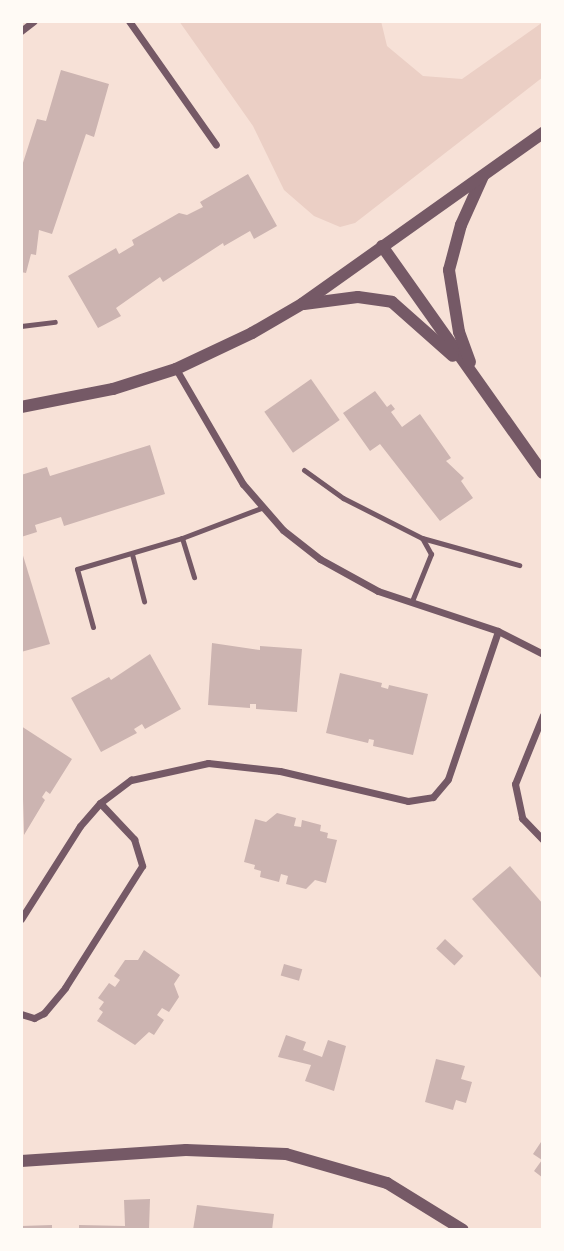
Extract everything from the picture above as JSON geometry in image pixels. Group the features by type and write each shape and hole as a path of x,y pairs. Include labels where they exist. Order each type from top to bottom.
{"street":[{"path":"21,31 34,21"},
{"path":"130,21 216,145"},
{"path":"21,407 113,389 176,369 302,304 543,133"},
{"path":"475,379 459,332 449,270 461,225 483,175"},
{"path":"382,246 543,473"},
{"path":"302,304 358,298 392,302 475,379"},
{"path":"176,369 223,455 261,508 320,559 355,580 498,631 543,654"},
{"path":"21,919 80,826 100,803 131,780 208,763 280,771 408,801 433,797 448,779 498,631"},
{"path":"543,715 515,784 522,818 543,840"},
{"path":"21,1014 34,1018 44,1013 65,988 142,866 134,839 100,803"},
{"path":"21,1161 186,1150 286,1154 387,1183 463,1230"}],"lane":[{"path":"21,326 55,322"},
{"path":"304,470 343,498 422,538 519,565"},
{"path":"93,627 77,569 182,538 261,508"},
{"path":"182,538 194,576"},
{"path":"412,601 431,554 422,538"},
{"path":"132,554 144,601"}],"shaded area":[{"path":"179,21 381,21 387,46 423,76 462,79 543,22 543,77 355,223 340,227 314,216 284,190 253,126"}],"building":[{"path":"61,70 109,84 94,137 86,134 52,234 39,230 36,255 31,254 26,273 21,272 21,169 37,119 46,121"},
{"path":"248,174 277,226 254,239 250,231 224,246 223,243 163,282 160,277 116,308 121,316 98,328 68,276 116,248 119,254 134,245 132,240 179,213 187,215 203,207 200,202"},
{"path":"311,379 340,420 293,453 264,412"},
{"path":"375,391 387,407 391,404 395,409 391,412 402,427 420,414 451,458 446,461 464,478 461,481 473,498 440,521 380,444 370,451 343,413"},
{"path":"150,445 165,494 64,526 61,517 35,525 37,532 21,537 21,475 47,467 50,476"},
{"path":"21,549 50,644 21,652"},
{"path":"212,643 260,650 260,646 302,649 297,712 256,709 256,704 250,704 250,708 208,705"},
{"path":"150,654 181,709 145,729 142,724 134,729 137,733 101,752 71,698 109,677 111,680"},
{"path":"340,673 382,683 381,687 388,689 389,685 428,694 413,755 373,746 374,740 369,739 368,743 326,733"},
{"path":"21,726 72,759 50,794 46,791 42,797 45,800 24,835"},
{"path":"277,813 296,818 294,826 301,827 302,820 321,825 320,831 328,833 327,838 337,840 326,883 315,880 306,889 286,884 288,876 281,874 279,882 260,877 261,871 254,869 255,865 244,862 255,819 266,822"},
{"path":"510,866 543,904 543,980 472,899"},
{"path":"445,939 463,956 454,966 436,949"},
{"path":"144,950 180,975 174,984 179,997 169,1012 162,1008 157,1015 164,1020 154,1035 149,1032 135,1045 97,1021 103,1012 99,1009 104,1002 98,998 109,983 115,987 120,980 114,976 125,960 138,960"},
{"path":"284,964 302,969 299,981 281,976"},
{"path":"286,1035 306,1042 303,1050 322,1057 328,1040 346,1046 334,1091 305,1081 311,1065 278,1057"},
{"path":"436,1059 465,1066 461,1079 472,1082 466,1103 456,1100 453,1110 425,1102"},
{"path":"543,1139 543,1178 534,1171 542,1160 533,1154"},
{"path":"150,1199 149,1230 79,1230 79,1225 125,1226 124,1200"},
{"path":"197,1205 274,1214 272,1230 193,1230"},
{"path":"52,1225 52,1230 21,1230 21,1226"}]}
